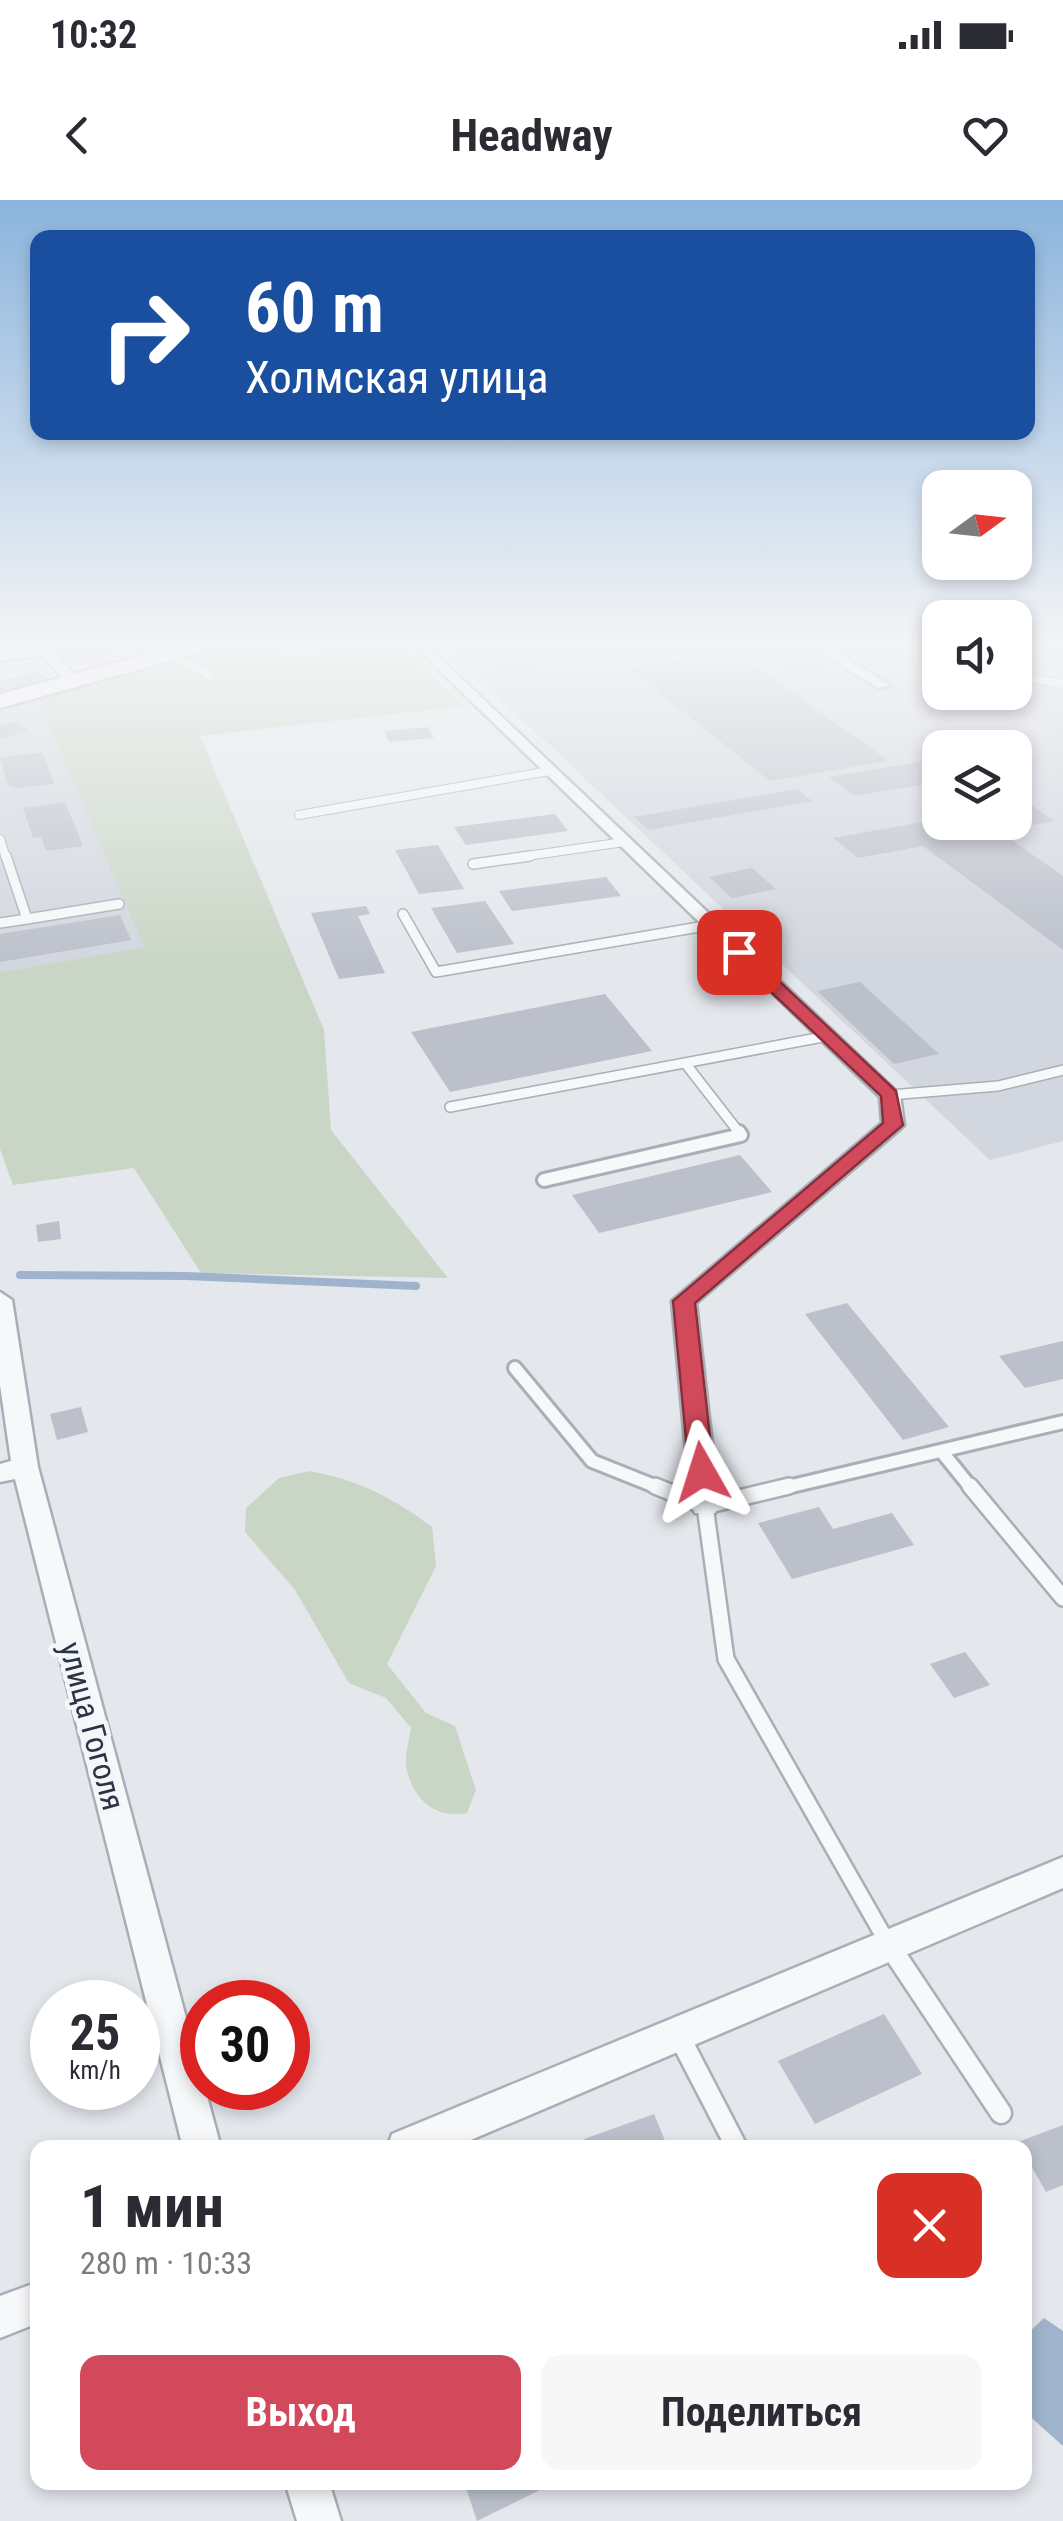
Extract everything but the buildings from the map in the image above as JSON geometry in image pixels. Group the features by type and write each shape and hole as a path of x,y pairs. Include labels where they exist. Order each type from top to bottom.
{"street":[{"path":"527,749 890,1095 893,1125 684,1301 705,1506"},
{"name":"улица Гоголя","path":"0,1300 13,1470 200,2140"},
{"path":"425,2140 1063,1872"},
{"path":"0,2317 30,2305"},
{"path":"310,2490 320,2521"}],"lane":[{"path":"299,815 550,772"},
{"path":"0,839 27,919"},
{"path":"474,864 624,842"},
{"path":"0,923 118,904"},
{"path":"403,914 436,972 710,925"},
{"path":"450,1107 828,1036"},
{"path":"544,1180 742,1135 686,1063"},
{"path":"890,1095 998,1086 1063,1070"},
{"path":"516,1368 592,1461 705,1506 1063,1422"},
{"path":"942,1452 1063,1598"},
{"path":"705,1506 726,1658 888,1944 1001,2113"},
{"path":"677,2032 733,2140"}],"shaded area":[{"path":"0,749 60,749 145,947 0,972"},
{"path":"554,749 922,749 922,840 1032,840 1032,749 1063,749 1063,1141 990,1160"}],"green space":[{"path":"60,749 206,749 324,1030 331,1130 448,1278 201,1273 134,1168 13,1185 0,1149 0,972 144,947"},
{"path":"309,1471 374,1491 432,1527 436,1566 387,1664 426,1713 455,1726 476,1790 467,1813 446,1813 421,1799 406,1765 411,1728 386,1698 349,1683 295,1590 245,1532 246,1508 279,1478"}],"water":[{"path":"1044,2318 1063,2331 1063,2446 1032,2418 1032,2329"}],"waterway":[{"path":"20,1275 186,1276 416,1286"}],"route":[{"path":"702,1472 684,1301 893,1125 890,1095 739,952"}]}
